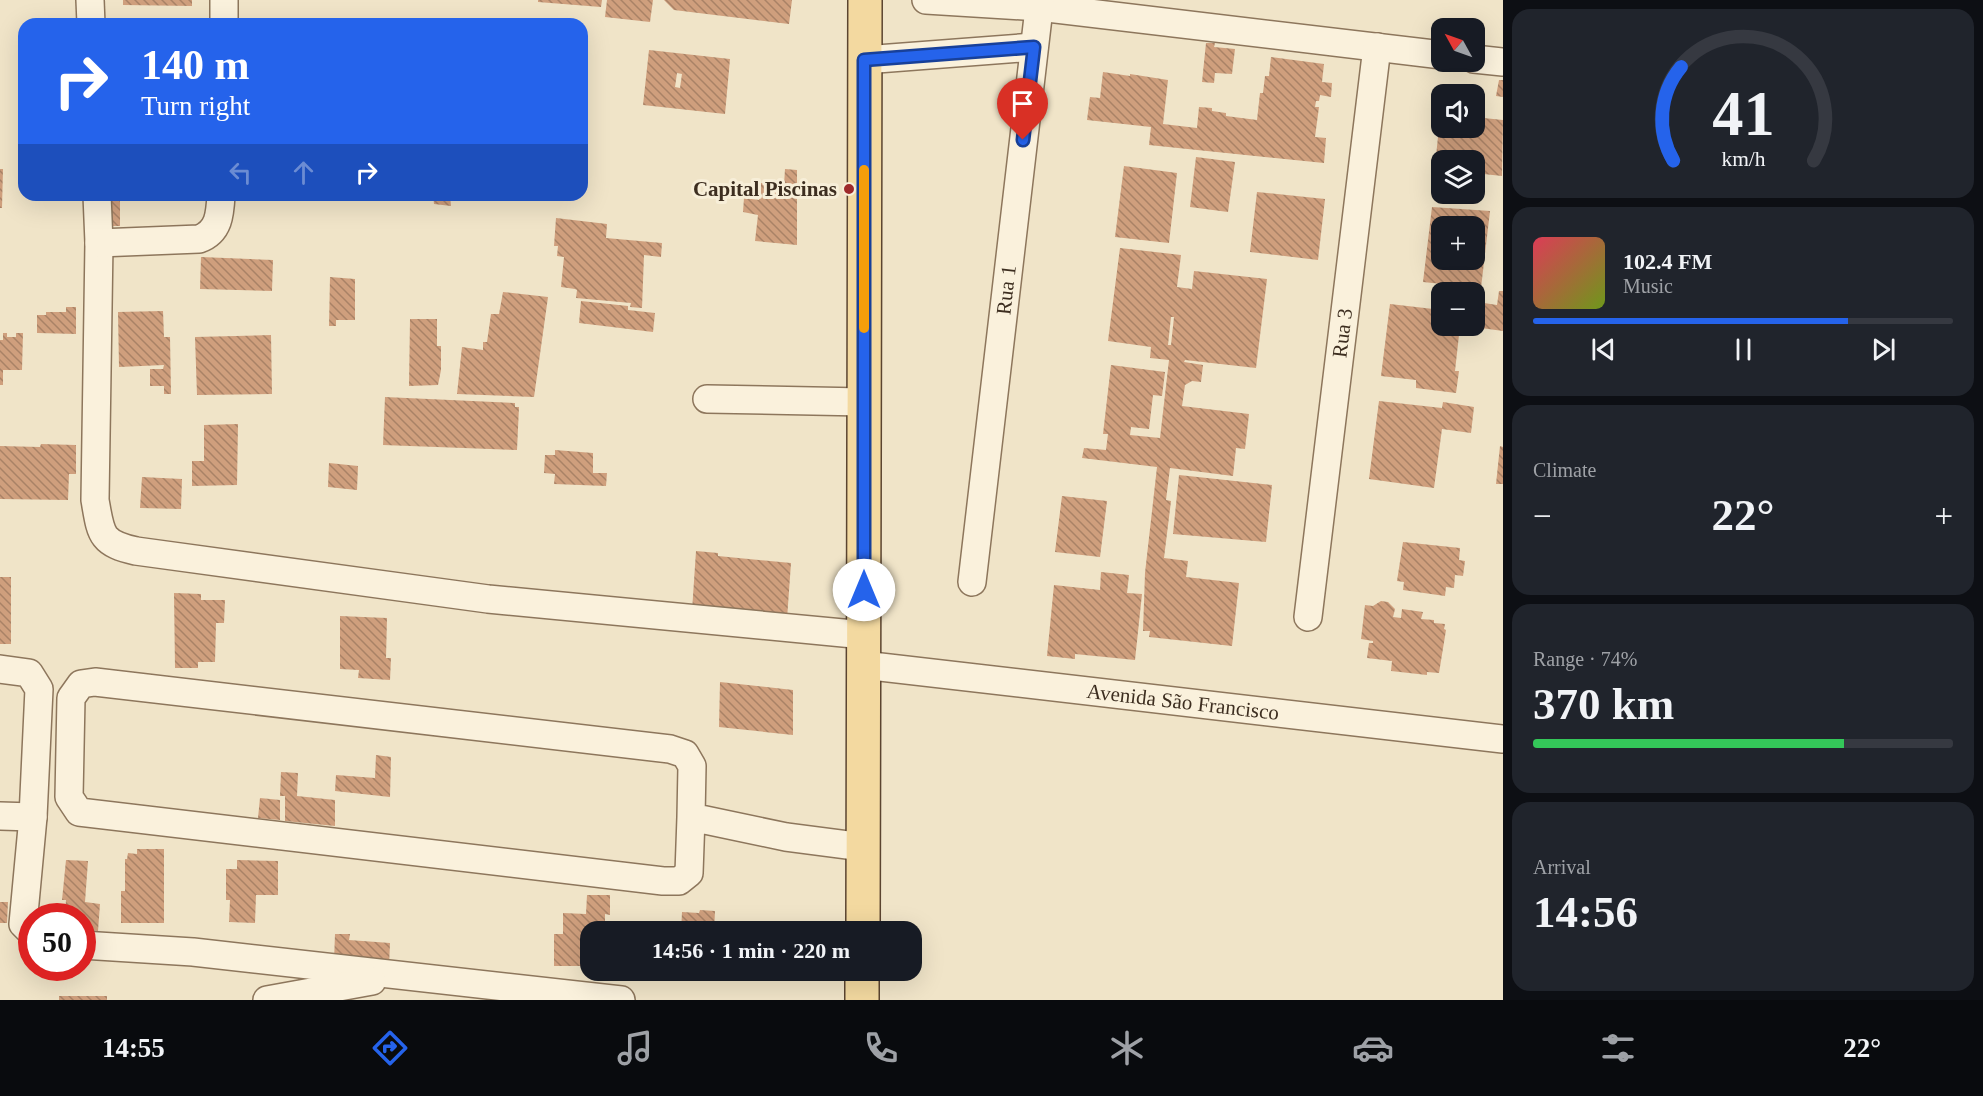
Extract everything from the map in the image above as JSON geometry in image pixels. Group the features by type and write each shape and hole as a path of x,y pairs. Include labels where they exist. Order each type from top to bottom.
{"main road":[{"path":"862,921 864,0"},
{"path":"862,981 862,1000"}],"street":[{"path":"90,0 91,18"},
{"path":"224,0 224,18"},
{"path":"926,0 1040,3 1431,54"},
{"name":"Rua 1","path":"972,582 1040,3"},
{"path":"864,60 1034,47"},
{"name":"Rua 3","path":"1308,617 1377,47"},
{"path":"1485,60 1503,62"},
{"name":"Avenida São Francisco","path":"97,201 99,243 95,500 99,525 104,537 114,546 148,553 1503,739"},
{"path":"99,243 199,239 207,236 216,226 220,213 220,201"},
{"path":"707,399 864,402"},
{"path":"0,669 29,673 39,689 33,817 25,903"},
{"path":"95,682 670,749 685,754 692,766 691,818 689,873 679,880 663,881 79,812 69,797 71,698 81,684 95,682"},
{"path":"0,816 33,817"},
{"path":"691,818 786,837 863,847"},
{"path":"96,946 194,952 621,1000"},
{"path":"267,1000 400,976"}],"building":[{"path":"123,0 192,0 192,6 123,5"},
{"path":"538,0 602,0 601,7 538,2"},
{"path":"607,0 653,0 650,22 605,17"},
{"path":"664,0 792,0 789,24 674,10"},
{"path":"1206,43 1215,43 1214,47 1235,49 1232,74 1215,73 1214,83 1202,82"},
{"path":"649,50 730,59 725,114 643,105","holes":["677,73 682,74 680,88 675,87"]},
{"path":"1271,57 1324,64 1322,82 1332,83 1331,97 1320,95 1319,101 1316,101 1315,107 1319,107 1315,137 1326,138 1324,163 1149,145 1151,127 1087,120 1090,97 1100,98 1103,72 1168,80 1163,124 1197,128 1199,107 1212,108 1212,111 1226,113 1226,116 1257,120 1260,93 1263,93 1265,76 1269,76"},
{"path":"1499,80 1503,80 1503,97 1496,96"},
{"path":"1485,118 1503,120 1502,176 1485,174 1485,150 1437,150 1438,138 1485,138"},
{"path":"1196,157 1235,162 1228,212 1190,207"},
{"path":"1124,166 1177,173 1169,243 1115,237"},
{"path":"0,169 3,169 2,208 0,208"},
{"path":"785,169 797,170 797,245 755,241 758,215 743,212 744,198 759,200 761,183 784,185"},
{"path":"1257,192 1325,199 1318,260 1250,252"},
{"path":"105,201 120,201 120,226 105,226"},
{"path":"434,201 451,201 451,206 434,204"},
{"path":"1432,207 1490,211 1485,254 1485,216 1431,216 1431,270 1483,270 1482,282 1423,282"},
{"path":"556,218 607,224 606,238 662,243 661,257 644,255 642,308 630,307 631,303 576,298 577,290 561,287 564,257 557,256 558,246 554,246"},
{"path":"1120,248 1181,255 1177,287 1192,289 1194,271 1267,279 1256,368 1185,360 1184,362 1203,365 1201,382 1192,381 1185,385 1182,406 1249,414 1245,449 1236,448 1233,476 1170,468 1166,500 1171,501 1164,558 1188,561 1186,577 1239,583 1232,646 1149,637 1150,631 1143,631 1145,573 1157,467 1082,458 1084,448 1106,450 1108,434 1103,434 1111,365 1165,372 1162,396 1153,395 1149,429 1131,427 1130,435 1160,438 1169,360 1150,358 1151,347 1108,341","holes":["1171,317 1174,317 1171,345 1168,345"]},
{"path":"201,257 273,260 272,291 200,289"},
{"path":"330,277 355,279 355,320 336,320 336,326 329,326"},
{"path":"1499,291 1503,291 1503,331 1485,329 1485,303 1497,305"},
{"path":"503,292 548,297 534,397 457,394 462,347 483,350 483,342 487,342 491,314 499,314"},
{"path":"581,301 628,306 628,310 655,313 653,332 579,323"},
{"path":"1390,304 1431,309 1431,336 1459,336 1455,371 1459,371 1456,393 1416,388 1416,380 1381,376"},
{"path":"66,307 76,307 76,334 37,333 37,315 46,315 46,312 66,312"},
{"path":"163,311 164,337 170,337 171,394 164,394 164,386 150,386 150,369 163,369 164,365 119,367 118,312"},
{"path":"410,319 437,319 437,346 441,346 441,370 438,385 409,386"},
{"path":"3,333 7,333 7,337 16,337 16,333 23,333 22,370 3,370 3,385 0,385 0,340 3,340"},
{"path":"271,335 272,394 197,395 195,337"},
{"path":"385,397 515,403 515,407 519,407 517,450 383,445"},
{"path":"1379,401 1442,408 1443,402 1474,407 1471,433 1442,429 1434,488 1369,479"},
{"path":"238,424 237,485 192,486 192,461 204,461 204,425"},
{"path":"41,444 76,445 76,474 69,474 68,500 0,499 0,446 40,447"},
{"path":"1500,446 1503,447 1503,484 1496,484"},
{"path":"555,450 593,453 593,473 607,473 606,486 554,484 555,474 544,473 545,455 555,455"},
{"path":"329,463 358,466 357,490 328,487"},
{"path":"1179,475 1272,485 1266,542 1173,534"},
{"path":"142,477 182,479 181,509 140,508"},
{"path":"1062,496 1107,501 1100,557 1055,552"},
{"path":"1403,542 1460,548 1459,560 1465,561 1463,576 1455,575 1454,588 1446,587 1445,596 1403,590 1404,582 1397,581"},
{"path":"696,551 718,553 718,556 791,563 787,619 692,611"},
{"path":"1101,572 1129,575 1127,593 1142,594 1135,660 1075,654 1075,659 1047,656 1054,585 1100,590"},
{"path":"0,577 11,577 11,644 0,644"},
{"path":"174,593 201,594 201,600 225,600 224,623 216,623 215,662 198,662 198,668 175,668"},
{"path":"1381,601 1388,602 1395,609 1393,617 1401,618 1402,609 1423,612 1421,619 1445,624 1439,673 1427,672 1427,675 1391,671 1392,661 1367,658 1369,643 1373,641 1361,639 1365,605 1373,606"},
{"path":"340,616 387,618 386,658 391,658 390,680 358,678 359,670 340,669"},
{"path":"720,682 793,690 793,735 719,727"},
{"path":"376,755 391,757 390,797 335,791 336,775 375,778"},
{"path":"281,772 298,773 297,796 335,800 335,826 285,821 285,796 280,796"},
{"path":"260,798 280,800 280,820 258,818"},
{"path":"137,849 164,849 164,923 121,923 121,891 125,891 125,859 128,853 137,854"},
{"path":"66,860 88,861 85,902 92,903 66,903 66,900 62,900"},
{"path":"237,860 278,861 278,895 256,895 255,923 229,922 230,900 226,900 226,869 237,869"},
{"path":"587,895 610,895 610,915 605,914 605,921 580,921 580,966 554,966 554,934 563,934 563,913 586,914"},
{"path":"0,902 8,902 7,923 0,923"},
{"path":"96,903 100,904 98,931 96,931"},
{"path":"700,910 715,911 715,921 682,921 682,912 699,913"},
{"path":"335,934 350,934 349,940 390,943 389,967 334,961"},
{"path":"59,996 107,996 107,1000 59,1000"}],"slow traffic":[{"path":"864,170 864,328"}],"place":[{"name":"Capital Piscinas","path":"849,189"}],"route":[{"path":"864,590 864,60 1034,47 1023,140"}]}
